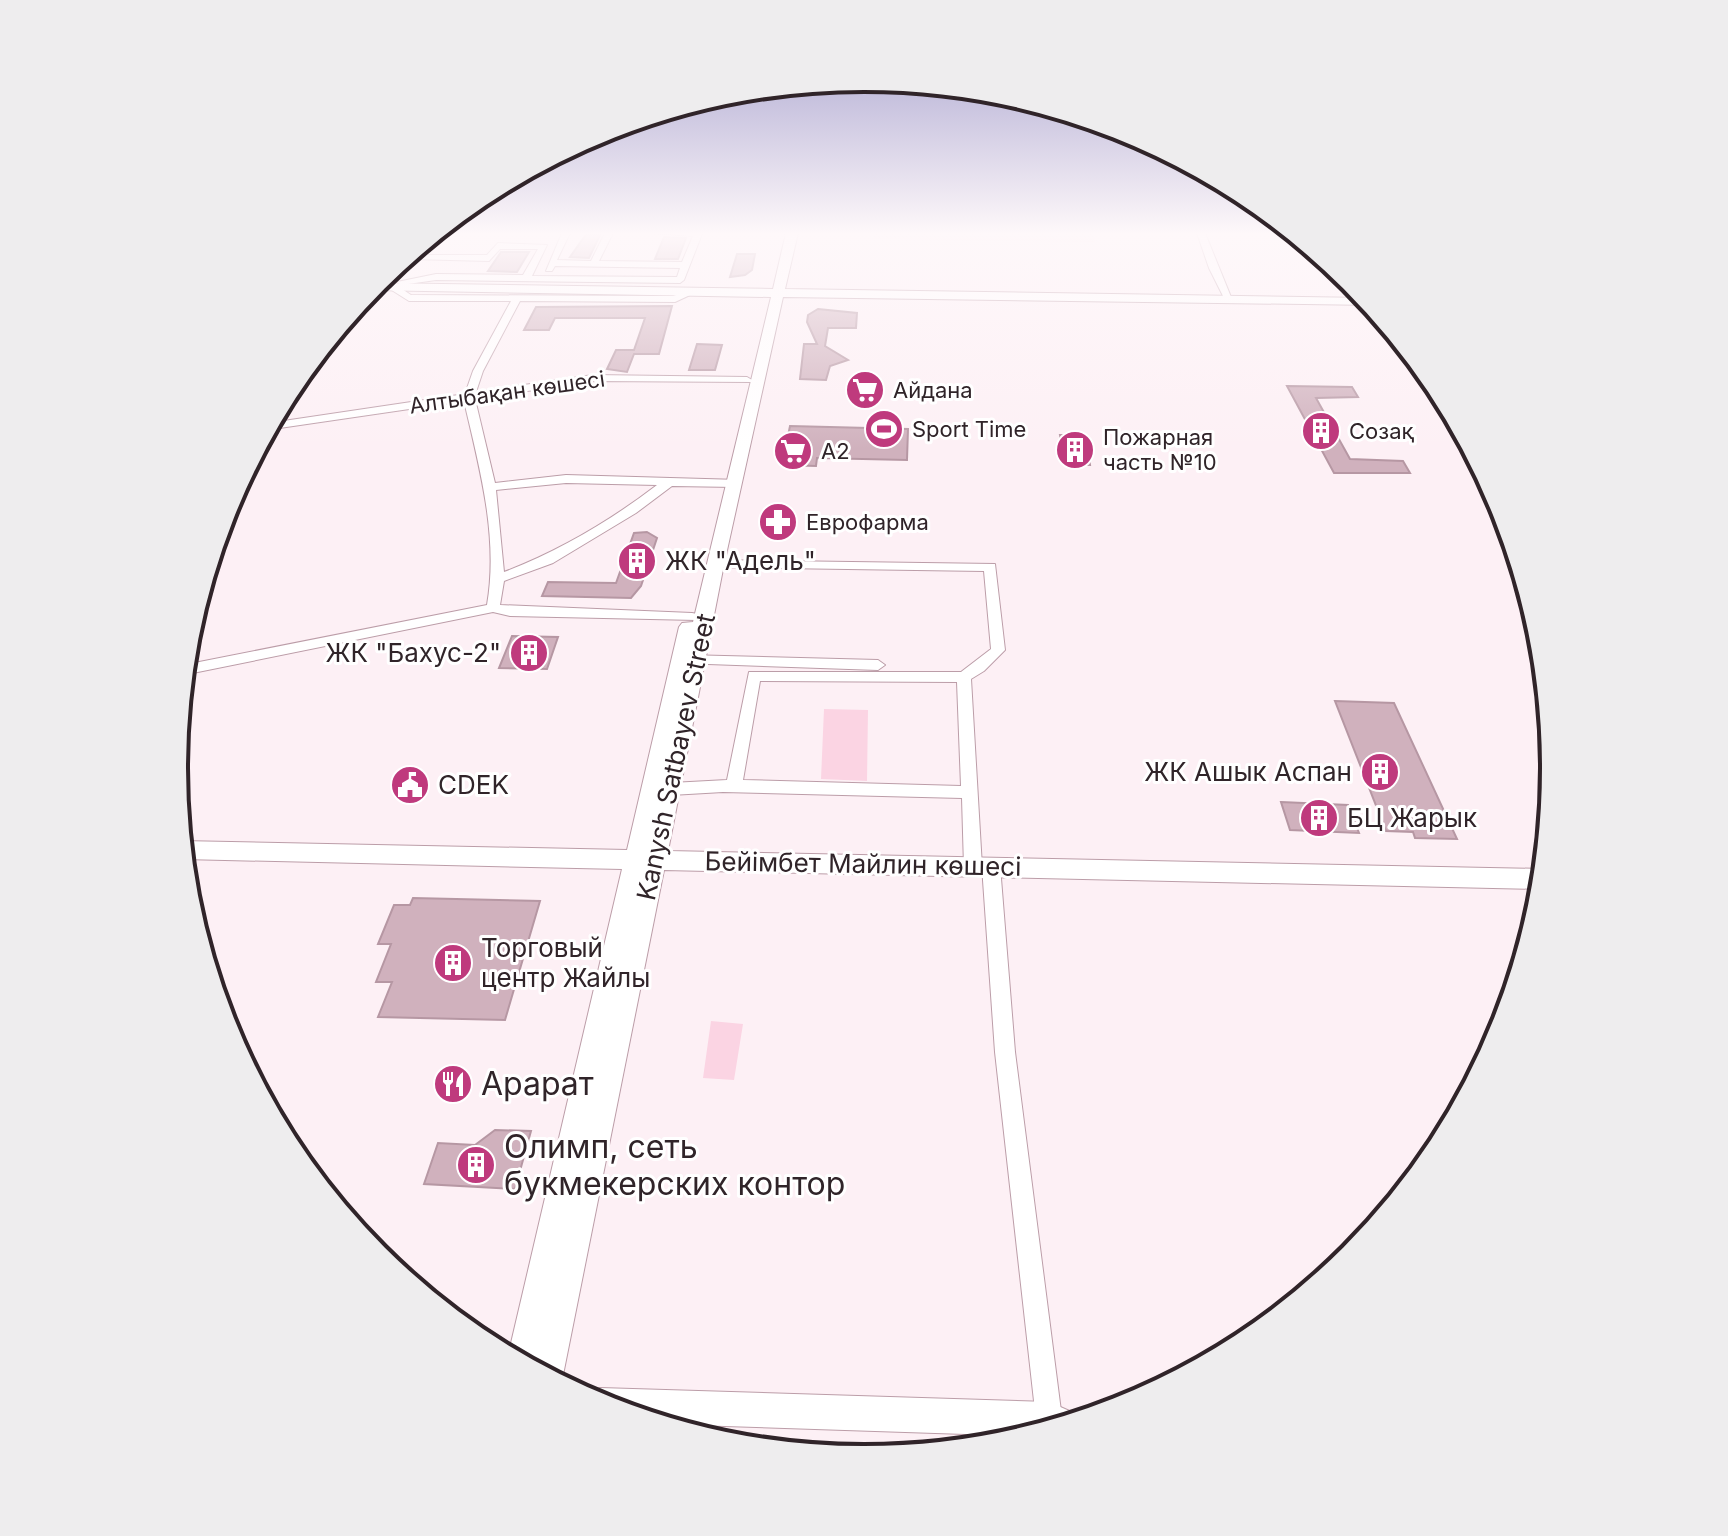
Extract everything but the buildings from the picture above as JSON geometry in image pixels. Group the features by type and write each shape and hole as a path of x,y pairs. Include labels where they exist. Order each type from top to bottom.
{"main road":[{"name":"Kanysh Satbayev Street","path":"526,1353 715,564 747,380 770,305"},
{"name":"Kanysh Satbayev Street","path":"549,1365 646,861 671,789 690,660 692,617 729,483 772,305"},
{"name":"Бейімбет Майлин көшесі","path":"193,850 1530,879"},
{"path":"643,1407 1038,1421"}],"street":[{"path":"493,608 498,579 490,487 469,397 478,371 514,305"},
{"name":"Алтыбақан көшесі","path":"282,425 593,378 747,380"},
{"path":"490,487 566,479 729,483"},
{"path":"498,579 548,560 632,510 669,482"},
{"path":"715,564 990,567 998,650 964,677 754,676 734,787"},
{"path":"196,668 493,608 510,612 692,617"},
{"path":"690,660 979,668"},
{"path":"964,677 969,792 982,866 1055,1416"},
{"path":"671,789 734,787 969,792"}],"shaded area":[{"path":"824,709 868,710 867,781 821,779"},
{"path":"711,1021 743,1024 734,1080 703,1078"}],"place":[{"name":"Айдана","path":"865,390"},
{"name":"Sport Time","path":"884,429"},
{"name":"Созақ","path":"1321,431"},
{"name":"Пожарная часть №10","path":"1075,450"},
{"name":"А2","path":"793,451"},
{"name":"Еврофарма","path":"778,522"},
{"name":"ЖК \"Адель\"","path":"637,561"},
{"name":"ЖК \"Бахус-2\"","path":"529,653"},
{"name":"ЖК Ашык Аспан","path":"1380,772"},
{"name":"CDEK","path":"410,785"},
{"name":"БЦ Жарык","path":"1319,818"},
{"name":"Торговый центр Жайлы","path":"453,963"},
{"name":"Арарат","path":"453,1084"},
{"name":"Олимп, сеть букмекерских контор","path":"476,1165"}]}
